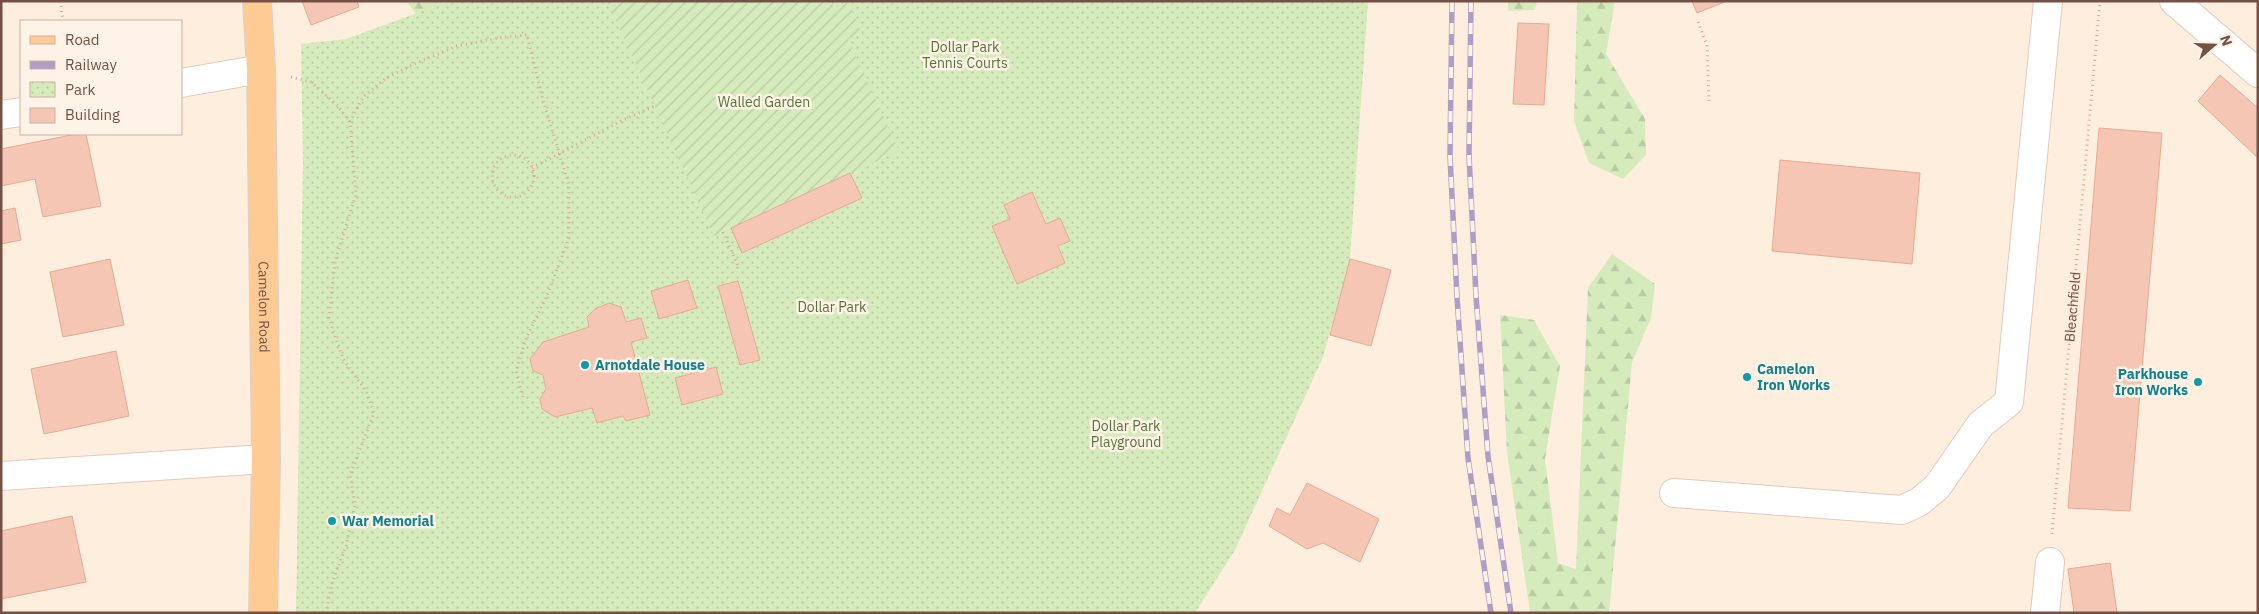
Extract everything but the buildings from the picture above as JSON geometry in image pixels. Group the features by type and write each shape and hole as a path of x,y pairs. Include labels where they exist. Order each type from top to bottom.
{"main road":[{"name":"Camelon Road","path":"257,1 261,69 266,459 262,613"}],"street":[{"path":"1674,493 1902,510 1919,502 1937,487 1981,424 2009,402 2048,1"},
{"path":"2174,1 2258,73"},
{"path":"182,84 261,69"},
{"path":"1,115 20,112"},
{"path":"1,476 266,459"},
{"path":"2045,613 2050,562"}],"path":[{"path":"60,1 63,20"},
{"name":"Bleachfield","path":"2050,562 2100,1"},
{"path":"1698,22 1707,45 1709,100"},
{"path":"326,613 332,583 346,546 355,505 350,475 374,413 367,393 343,359 329,318 335,261 356,194 350,122 363,97 386,78 457,46 504,37 526,36 569,185 569,238 546,298 527,336 516,370 523,397"},
{"path":"261,69 311,82 337,105 350,122"},
{"path":"532,168 559,152 655,106"},
{"path":"509,155 523,157 532,168 533,181 530,187 520,196 507,196 496,188 493,182 494,168 502,158 509,155"},
{"path":"723,232 739,268"}],"green space":[{"path":"406,1 450,1 416,14"},
{"name":"Dollar Park","path":"450,1 1368,1 1350,259 1323,357 1235,550 1195,613 296,613 303,162 301,44 346,39"},
{"name":"Walled Garden","path":"607,1 831,1 834,9 848,2 862,33 848,39 899,151 714,236"},
{"path":"1508,1 1537,1 1535,10 1508,11"},
{"path":"1577,1 1615,1 1606,54 1645,119 1646,155 1623,179 1589,163 1574,121"},
{"path":"1612,254 1655,284 1651,318 1632,362 1609,613 1530,613 1507,452 1500,315 1534,320 1560,366 1545,459 1558,563 1576,569 1588,288"}],"railway":[{"path":"1452,1 1450,156 1457,297 1468,458 1491,613"},
{"path":"1471,1 1469,155 1476,296 1488,456 1511,613"}],"place":[{"name":"Arnotdale House","path":"585,365"},
{"name":"Camelon Iron Works","path":"1747,377"},
{"name":"Parkhouse Iron Works","path":"2198,382"},
{"name":"War Memorial","path":"332,521"}],"park label":[{"name":"Dollar Park Tennis Courts","path":"965,56"},
{"name":"Dollar Park Playground","path":"1126,434"}]}
